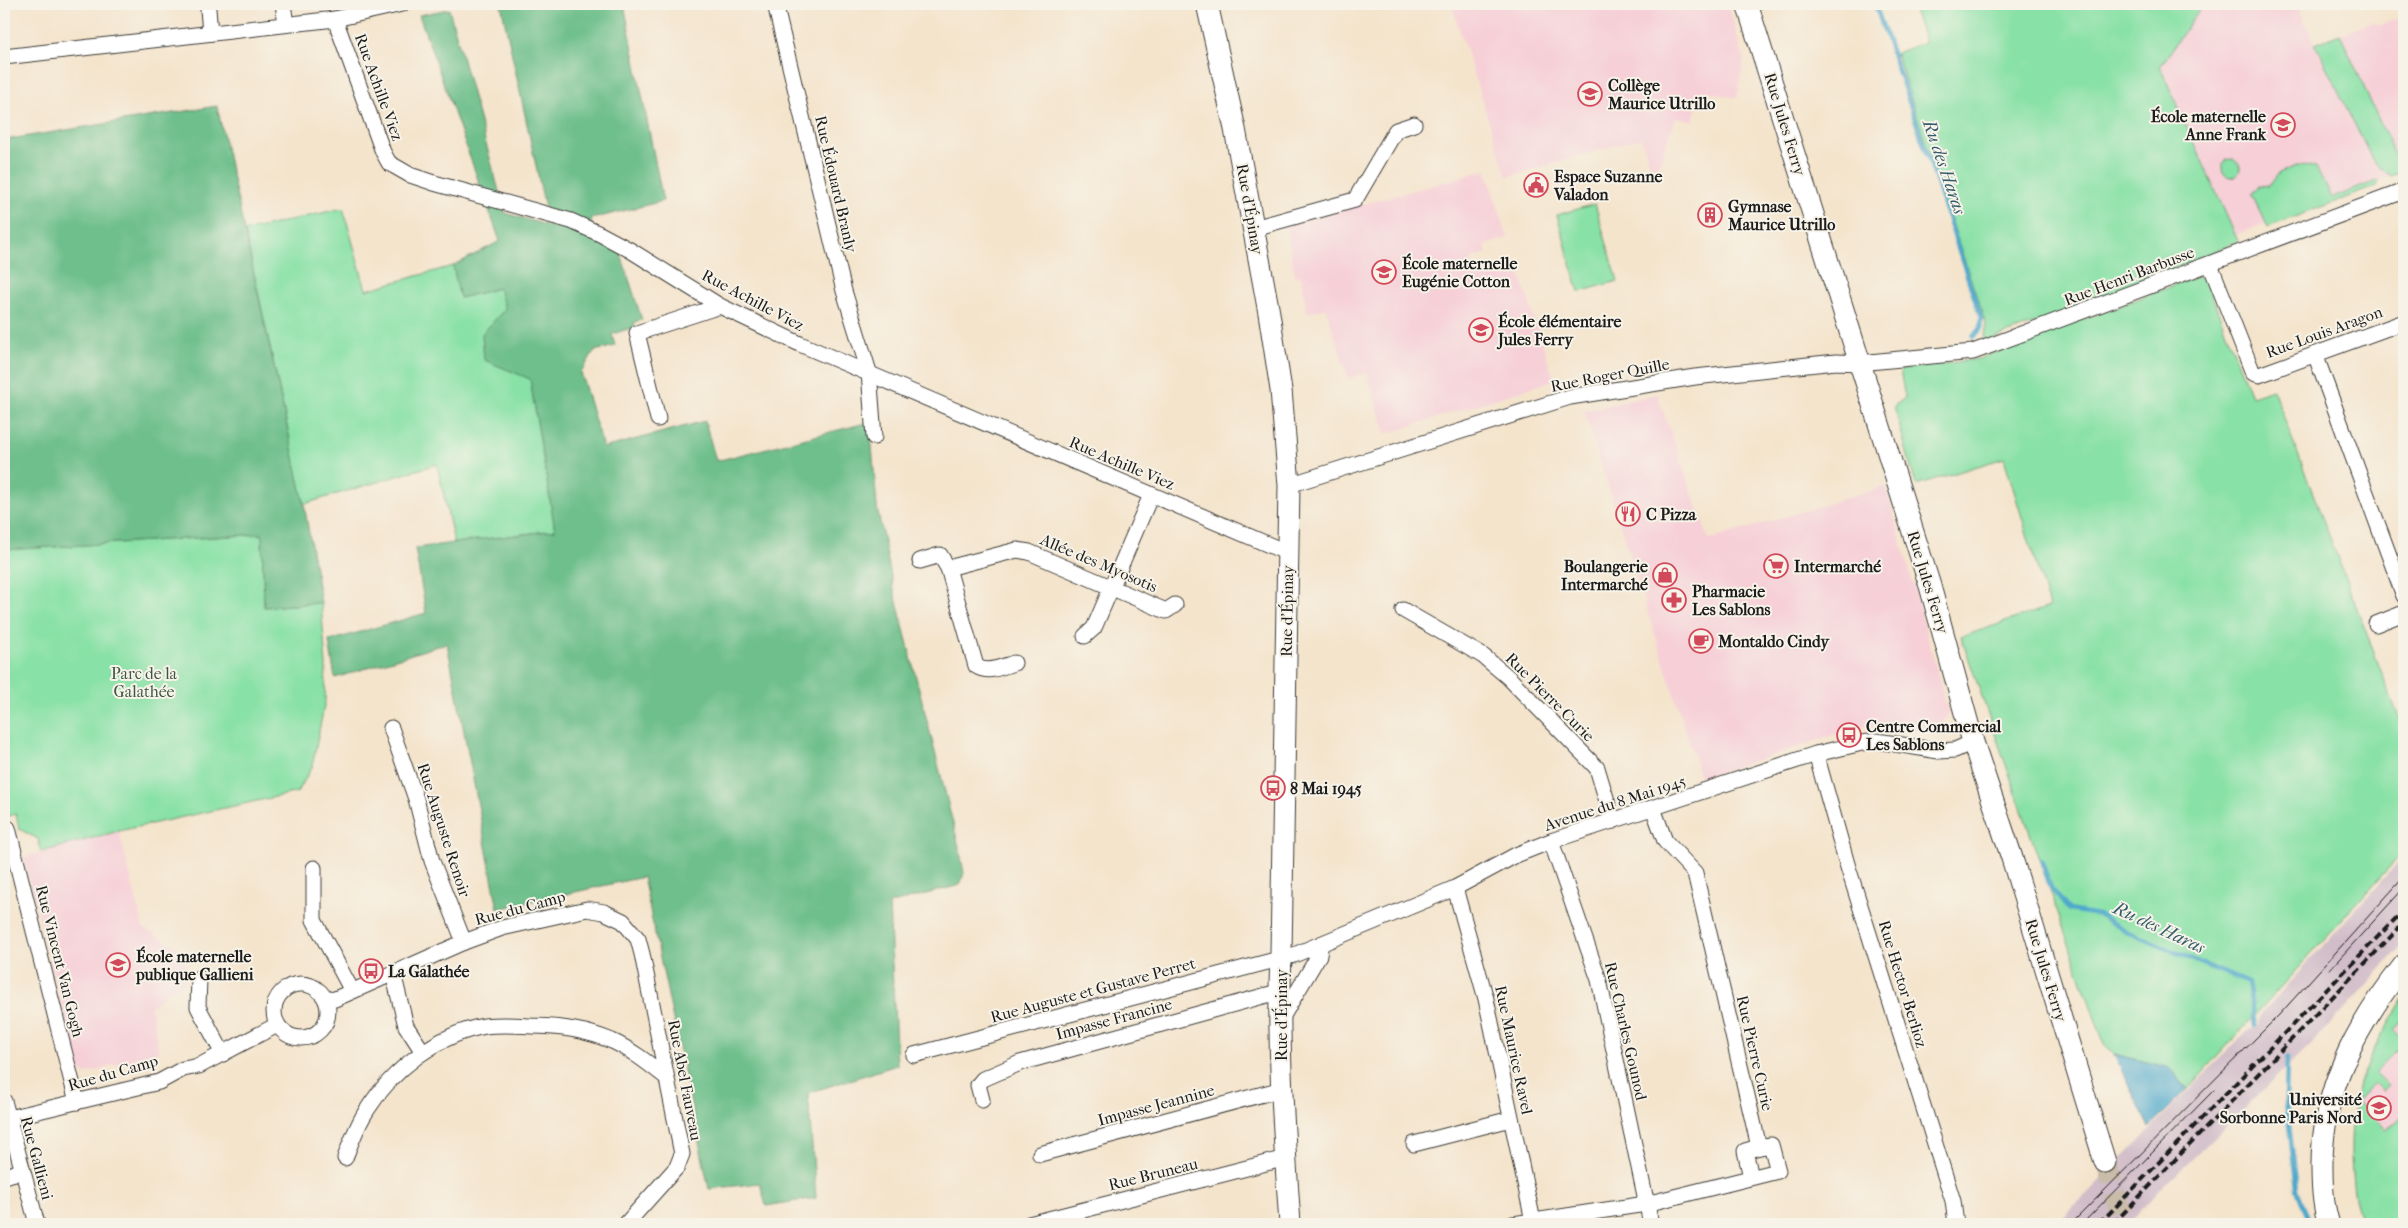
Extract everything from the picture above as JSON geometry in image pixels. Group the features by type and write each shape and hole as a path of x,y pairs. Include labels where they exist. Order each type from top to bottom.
{"street":[{"path":"283,4 286,24"},
{"path":"335,19 402,4"},
{"name":"Rue Édouard Branly","path":"775,4 844,291 869,372 874,437"},
{"name":"Rue d'Épinay","path":"1207,4 1235,129 1254,228 1281,390 1289,485 1281,958 1278,992 1290,1224"},
{"name":"Rue Jules Ferry","path":"1747,4 1930,586 1974,742 2012,858 2105,1162"},
{"path":"208,9 210,34"},
{"name":"Rue Achille Viez","path":"4,57 335,19 383,152 389,163 397,169 434,184 570,221 630,250 720,306 800,344 1288,553"},
{"path":"1254,228 1355,200 1396,130 1414,124"},
{"name":"Rue Henri Barbusse","path":"1859,362 1973,352 2404,190"},
{"name":"Rue Louis Aragon","path":"2210,264 2253,373 2258,375 2404,322"},
{"path":"658,419 637,333 720,306"},
{"path":"2315,354 2404,596"},
{"name":"Rue Roger Quille","path":"1289,485 1570,397 1695,377 1836,362 1859,362"},
{"path":"1085,636 1094,628 1151,495"},
{"name":"Allée des Myosotis","path":"948,568 1017,550 1029,552 1166,611 1175,605"},
{"path":"920,561 940,555 948,568 976,666 988,670 1014,663"},
{"name":"Rue Pierre Curie","path":"1403,610 1483,656 1508,676 1597,768 1613,821"},
{"path":"2376,624 2404,613"},
{"name":"Rue Auguste Renoir","path":"391,728 416,799 432,860 464,942"},
{"name":"Avenue du 8 Mai 1945","path":"1281,958 1321,944 1455,888 1516,855 1551,841 1816,754 1862,742 1877,741 1939,751 1955,750 1974,742"},
{"name":"Rue Hector Berlioz","path":"1816,754 1847,864 1953,1201 1956,1224"},
{"name":"Rue Pierre Curie","path":"1653,808 1665,841 1695,873 1759,1147"},
{"name":"Rue Vincent Van Gogh","path":"8,828 77,1102"},
{"name":"Rue Charles Gounod","path":"1551,841 1599,980 1646,1204"},
{"path":"314,868 314,920 352,991"},
{"name":"Rue Maurice Ravel","path":"1455,888 1486,999 1532,1221"},
{"name":"Rue du Camp","path":"326,1000 335,999 464,942 502,928 587,909 604,912 622,921 638,938 642,954"},
{"path":"1279,1023 1319,955 1321,944"},
{"name":"Rue Abel Fauveau","path":"626,1224 677,1167 682,1154 642,954"},
{"name":"Rue Auguste et Gustave Perret","path":"914,1055 1281,958"},
{"path":"2330,1224 2322,1184 2322,1146 2328,1103 2338,1071 2352,1041 2372,1006 2404,965"},
{"path":"393,973 406,1026 423,1052"},
{"path":"199,978 198,1007 223,1054"},
{"path":"302,983 310,984 322,993 326,1000 328,1016 325,1024 314,1035 306,1038 290,1036 277,1025 274,1008 276,1000 287,987 302,983"},
{"name":"Impasse Francine","path":"982,1100 978,1085 983,1079 1020,1063 1278,992"},
{"path":"345,1158 355,1132 367,1109 387,1082 423,1052 454,1036 483,1026 506,1024 554,1026 584,1031 612,1041 639,1056 666,1077"},
{"name":"Rue du Camp","path":"9,1118 159,1082 183,1069 198,1066 223,1054 251,1037 277,1025"},
{"name":"Impasse Jeannine","path":"1040,1154 1282,1089"},
{"name":"Rue Gallieni","path":"4,1101 37,1224"},
{"path":"1414,1144 1511,1119"},
{"path":"1513,1224 1646,1204 1778,1171 1771,1144 1745,1151 1751,1177"},
{"name":"Rue Bruneau","path":"1029,1224 1286,1158"},
{"path":"4,1176 22,1171"},
{"path":"1646,1204 1651,1224"}],"shaded area":[{"name":"Collège Maurice Utrillo","path":"1451,4 1728,4 1744,60 1737,98 1701,90 1693,121 1676,117 1654,176 1641,138 1507,177"},
{"name":"École maternelle Anne Frank","path":"2170,4 2297,4 2315,44 2373,22 2379,26 2404,16 2404,173 2402,171 2235,235 2137,16"},
{"name":"École maternelle Eugénie Cotton","path":"1486,170 1508,238 1485,245 1487,253 1471,258 1476,278 1517,265 1554,380 1386,434 1367,373 1348,378 1326,308 1307,313 1301,276 1295,277 1286,226"},
{"path":"1657,394 1709,540 1886,486 1949,714 1937,729 1932,732 1860,726 1701,779 1584,411"},
{"name":"École maternelle publique Gallieni","path":"119,831 143,928 183,951 187,979 179,987 171,988 151,1007 159,1051 85,1074 84,1071 79,1072 23,857"},
{"path":"2404,856 2404,944 2341,1014 2151,1199 2129,1224 2057,1224 2247,1031 2258,1026 2260,1015"},
{"name":"Université Sorbonne Paris Nord","path":"2404,999 2404,1224 2363,1224 2354,1199 2352,1169 2351,1124 2355,1094 2372,1052"}],"green space":[{"path":"501,4 624,4 663,201 591,219 593,237 618,245 642,320 634,322 635,327 612,334 615,346 594,351 581,373 603,448 705,421 716,461 870,422 877,507 893,586 964,873 960,885 889,904 897,1065 808,1093 816,1198 766,1206 760,1183 709,1189 643,877 498,909 447,643 335,678 329,641 426,613 415,548 555,530 530,379 484,360 482,334 505,309 499,288 460,298 453,266 500,241 419,15 449,9 505,213 549,226"},
{"path":"1912,4 2203,4 2160,67 2238,241 2132,287 1982,343 1986,325 1896,53 1925,42"},
{"path":"2340,34 2402,171 2391,176 2378,167 2372,159 2315,44"},
{"path":"217,106 304,504 321,603 264,607 262,534 4,550 4,140"},
{"path":"2231,159 2239,164 2240,168 2235,176 2231,177 2223,172 2222,168 2227,160"},
{"path":"2296,166 2316,167 2332,198 2379,180 2377,186 2268,227 2252,194 2259,185 2269,186 2279,173"},
{"path":"1595,204 1618,281 1579,292 1557,215"},
{"path":"343,208 366,290 453,266 460,298 499,288 505,309 482,334 530,379 555,530 454,543 437,464 304,504 245,231"},
{"path":"2199,276 2206,281 2251,396 2273,389 2404,731 2404,851 2188,1089 2167,1067 2114,1054 2104,1044 1961,637 2049,607 2004,458 1916,485 1894,406 1905,398 1900,370 1978,359"},
{"name":"Parc de la Galathée","path":"262,534 264,607 321,603 326,664 325,701 312,767 298,792 119,831 41,852 38,839 19,829 16,814 4,817 4,550"},
{"name":"Université Sorbonne Paris Nord","path":"2404,999 2404,1019 2394,1030 2404,1040 2404,1053 2399,1048 2375,1072 2389,1086 2383,1092 2374,1083 2357,1101 2386,1130 2404,1115 2404,1224 2363,1224 2352,1174 2351,1156 2354,1110 2358,1091 2371,1056"}],"water":[{"path":"2114,1054 2167,1067 2188,1089 2149,1128"}],"waterway":[{"name":"Ru des Haras","path":"1875,4 1931,165 1981,318 1980,328 1973,337"},
{"name":"Ru des Haras","path":"2041,860 2051,888 2069,910 2099,915 2125,931 2248,983 2255,1026"},
{"name":"Ru des Haras","path":"2287,1058 2286,1102 2297,1189 2310,1224"}],"tunnel":[{"path":"2105,1162 2124,1224"}],"tram line":[{"path":"2071,1224 2279,1015 2404,877"},
{"path":"2330,969 2404,888"},
{"path":"2082,1224 2214,1090"}],"railway":[{"path":"2099,1224 2404,910"},
{"path":"2113,1224 2404,923"}],"place":[{"name":"Collège Maurice Utrillo","path":"1590,94"},
{"name":"École maternelle Anne Frank","path":"2283,125"},
{"name":"Espace Suzanne Valadon","path":"1536,185"},
{"name":"Gymnase Maurice Utrillo","path":"1710,215"},
{"name":"École maternelle Eugénie Cotton","path":"1384,272"},
{"name":"École élémentaire Jules Ferry","path":"1481,330"},
{"name":"C Pizza","path":"1628,514"},
{"name":"Intermarché","path":"1776,566"},
{"name":"Boulangerie Intermarché","path":"1665,575"},
{"name":"Pharmacie Les Sablons","path":"1674,600"},
{"name":"Montaldo Cindy","path":"1701,641"},
{"name":"Centre Commercial Les Sablons","path":"1849,735"},
{"name":"8 Mai 1945","path":"1273,788"},
{"name":"École maternelle publique Gallieni","path":"118,965"},
{"name":"La Galathée","path":"371,971"},
{"name":"Université Sorbonne Paris Nord","path":"2379,1108"}]}
